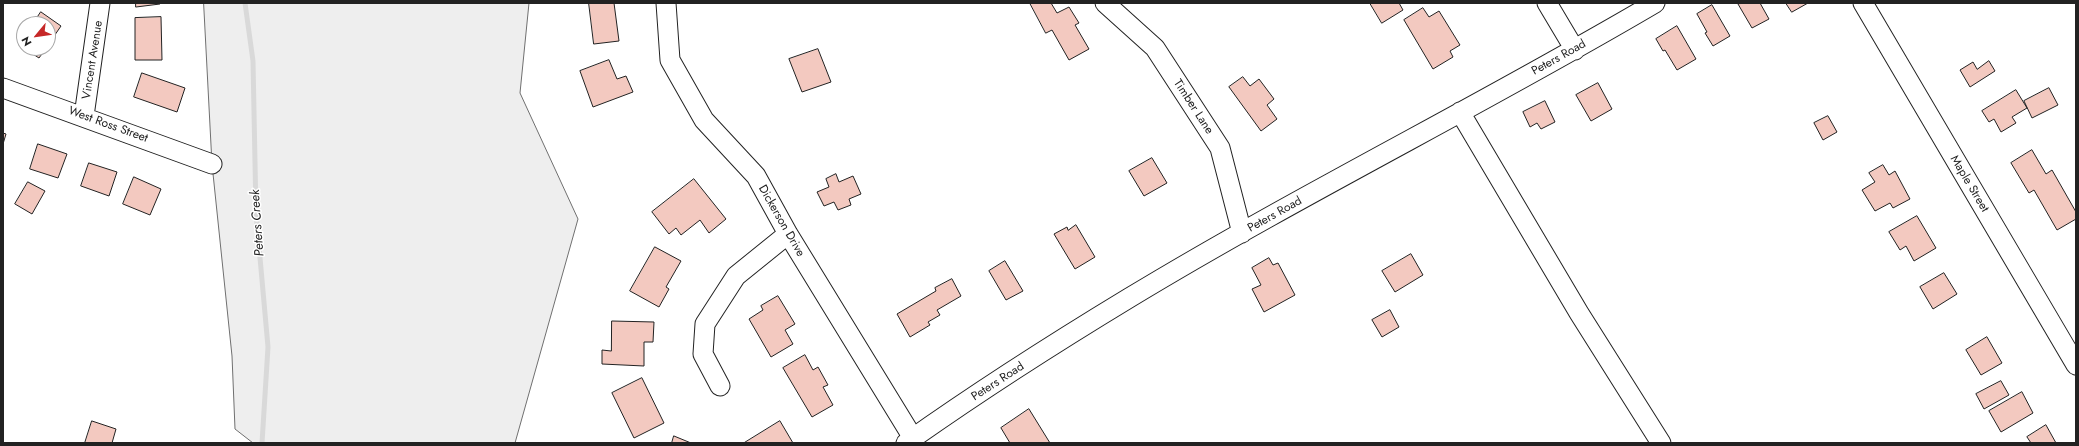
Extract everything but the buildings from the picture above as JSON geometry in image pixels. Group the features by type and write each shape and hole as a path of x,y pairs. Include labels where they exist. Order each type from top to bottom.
{"street":[{"name":"Vincent Avenue","path":"84,116 100,3"},
{"name":"Dickerson Drive","path":"666,3 670,60 704,120 756,176 788,234 909,440"},
{"name":"Timber Lane","path":"1105,3 1155,48 1220,148 1242,233"},
{"path":"1547,3 1575,50"},
{"name":"Peters Road","path":"909,440 1016,369 1129,298 1242,233 1575,50 1654,3"},
{"name":"Maple Street","path":"1863,3 2076,365"},
{"name":"West Ross Street","path":"3,88 84,116 212,164"},
{"path":"1460,112 1579,313 1661,443"},
{"path":"720,386 703,354 705,324 736,276 788,234"}],"shaded area":[{"path":"204,3 529,3 520,93 578,219 515,443 253,443 235,429 232,356 212,164"}],"waterway":[{"name":"Peters Creek","path":"245,3 253,61 256,213 268,347 262,443"}]}
